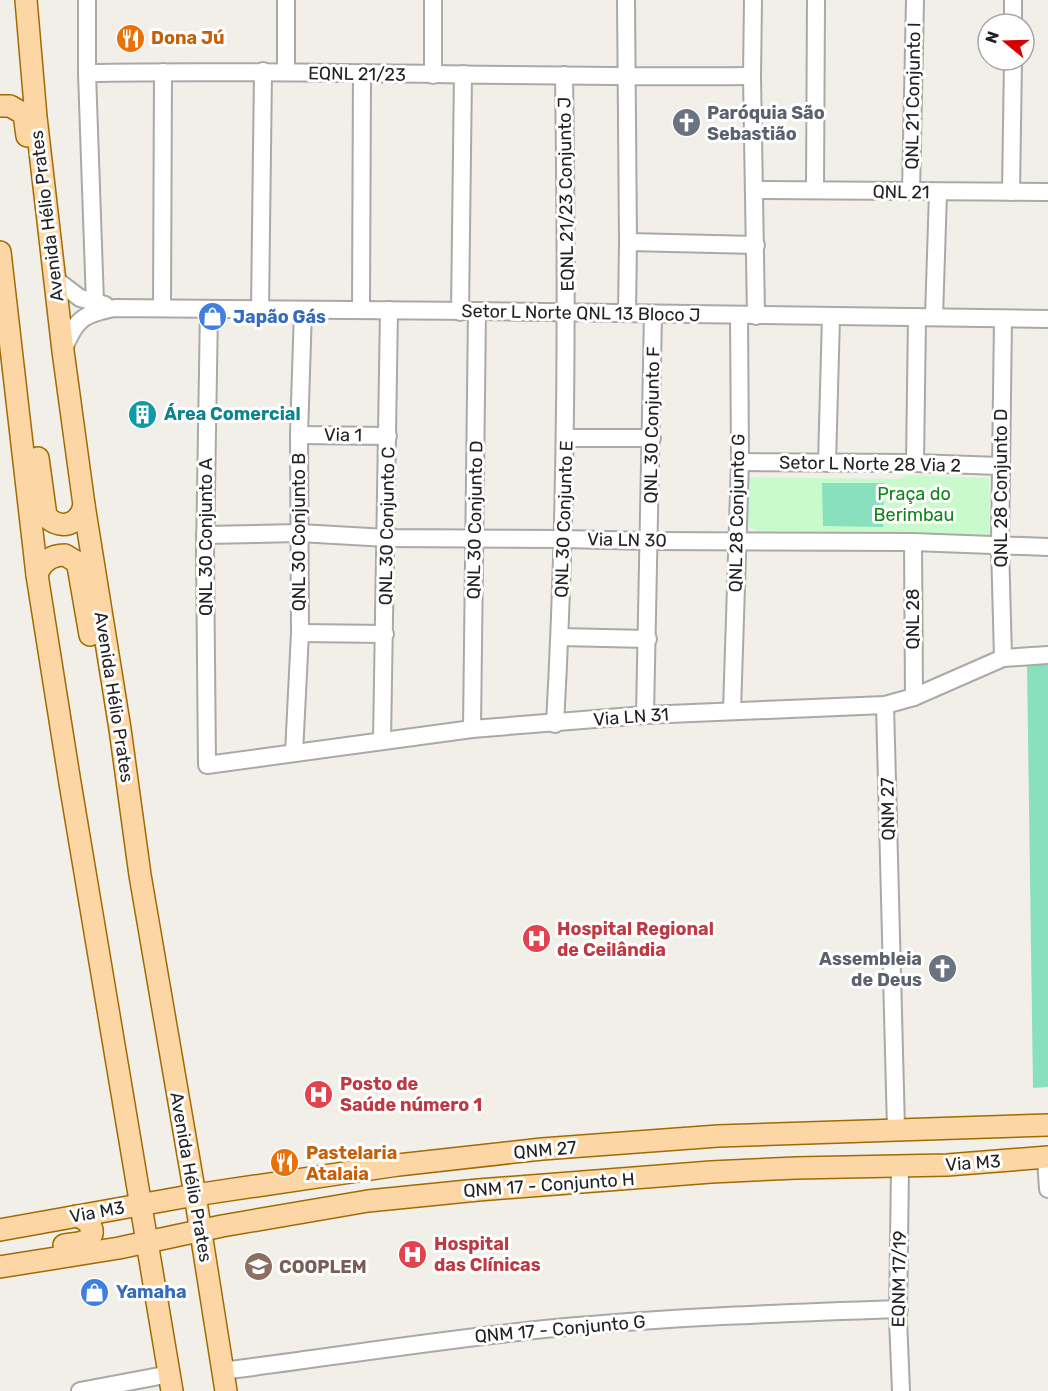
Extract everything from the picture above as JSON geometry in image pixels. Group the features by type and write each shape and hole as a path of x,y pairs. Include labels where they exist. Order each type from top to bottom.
{"main road":[{"name":"Avenida Hélio Prates","path":"26,0 36,117 63,351 84,505 140,875 201,1231 224,1385"},
{"path":"0,106 10,105 24,114 36,226 56,285"},
{"path":"0,252 37,575 171,1382"},
{"path":"13,356 31,406 46,516 60,525 71,524 80,516 84,505"},
{"path":"37,575 45,561 60,555 71,557 78,566 97,678 121,745"},
{"path":"113,1209 122,1203 126,1193 118,1145 120,1077"},
{"name":"QNM 27","path":"195,1195 383,1168 542,1149 718,1136 1048,1125"},
{"name":"Via M3","path":"900,1166 1047,1158"},
{"name":"QNM 17 - Conjunto H","path":"201,1231 368,1201 478,1190 764,1169 900,1166"},
{"path":"283,1215 274,1204 278,1193 338,1185 383,1168"},
{"name":"Via M3","path":"0,1230 195,1195"},
{"path":"0,1263 20,1254 88,1239 92,1232 91,1226 87,1220 76,1216"},
{"path":"0,1235 27,1224"},
{"path":"0,1267 201,1231"}],"street":[{"path":"87,0 87,73 95,303"},
{"path":"286,0 286,72"},
{"path":"433,0 433,75"},
{"path":"626,0 627,313"},
{"path":"753,0 756,316"},
{"path":"815,190 816,0"},
{"name":"QNL 21 Conjunto I","path":"911,191 915,0"},
{"path":"261,310 263,71"},
{"name":"EQNL 21/23","path":"87,73 263,71 628,77 752,76"},
{"path":"162,308 163,72"},
{"path":"1011,192 1013,72"},
{"path":"361,310 362,74"},
{"name":"QNL 30 Conjunto D","path":"463,74 461,278 469,311 475,538 472,729"},
{"name":"EQNL 21/23 Conjunto J","path":"564,75 567,314"},
{"name":"QNL 21","path":"754,190 1048,192"},
{"path":"915,463 925,317 938,193"},
{"path":"628,242 756,245"},
{"path":"56,285 80,298 115,308"},
{"path":"63,351 74,325 80,319 96,312 115,308"},
{"name":"Setor L Norte QNL 13 Bloco J","path":"115,308 1048,319"},
{"name":"QNL 30 Conjunto A","path":"207,765 205,535 209,310"},
{"name":"QNL 30 Conjunto B","path":"294,753 300,633 299,435 303,310"},
{"name":"QNL 30 Conjunto C","path":"382,741 390,310"},
{"name":"QNL 30 Conjunto E","path":"555,724 566,438 567,314"},
{"name":"QNL 30 Conjunto F","path":"645,715 653,314"},
{"name":"QNL 28 Conjunto G","path":"732,711 740,462 739,315"},
{"path":"827,463 831,317"},
{"name":"QNL 28 Conjunto D","path":"1003,319 1000,466 1003,658"},
{"name":"Via 1","path":"299,435 388,436"},
{"path":"566,438 651,438"},
{"name":"Setor L Norte 28 Via 2","path":"740,462 1000,466"},
{"name":"Via LN 30","path":"205,535 299,533 387,538 913,542 1048,547"},
{"name":"QNL 28","path":"913,542 914,697"},
{"path":"300,633 385,634"},
{"path":"560,637 648,639"},
{"name":"Via LN 31","path":"207,765 472,729 645,715 885,705 914,697 1003,658 1048,655"},
{"name":"QNM 27","path":"885,705 896,1129"},
{"path":"1047,1158 1048,1189"},
{"name":"EQNM 17/19","path":"900,1166 898,1319 900,1391"},
{"name":"QNM 17 - Conjunto G","path":"224,1385 403,1345 557,1328 725,1315 899,1309"},
{"path":"80,1391 171,1382"}],"green space":[{"name":"Praça do Berimbau","path":"907,475 989,478 990,535 757,531 746,525 743,477 900,479"},
{"path":"822,483 884,483 883,527 823,526"},
{"path":"1048,663 1048,1087 1033,1088 1027,664"}],"place":[{"name":"Dona Jú","path":"130,38"},
{"name":"Paróquia São Sebastião","path":"686,123"},
{"name":"Japão Gás","path":"212,317"},
{"name":"Área Comercial","path":"143,414"},
{"name":"Hospital Regional de Ceilândia","path":"536,939"},
{"name":"Assembleia de Deus","path":"943,969"},
{"name":"Posto de Saúde número 1","path":"319,1094"},
{"name":"Pastelaria Atalaia","path":"285,1163"},
{"name":"Hospital das Clínicas","path":"413,1254"},
{"name":"COOPLEM","path":"258,1267"},
{"name":"Yamaha","path":"95,1292"}]}
